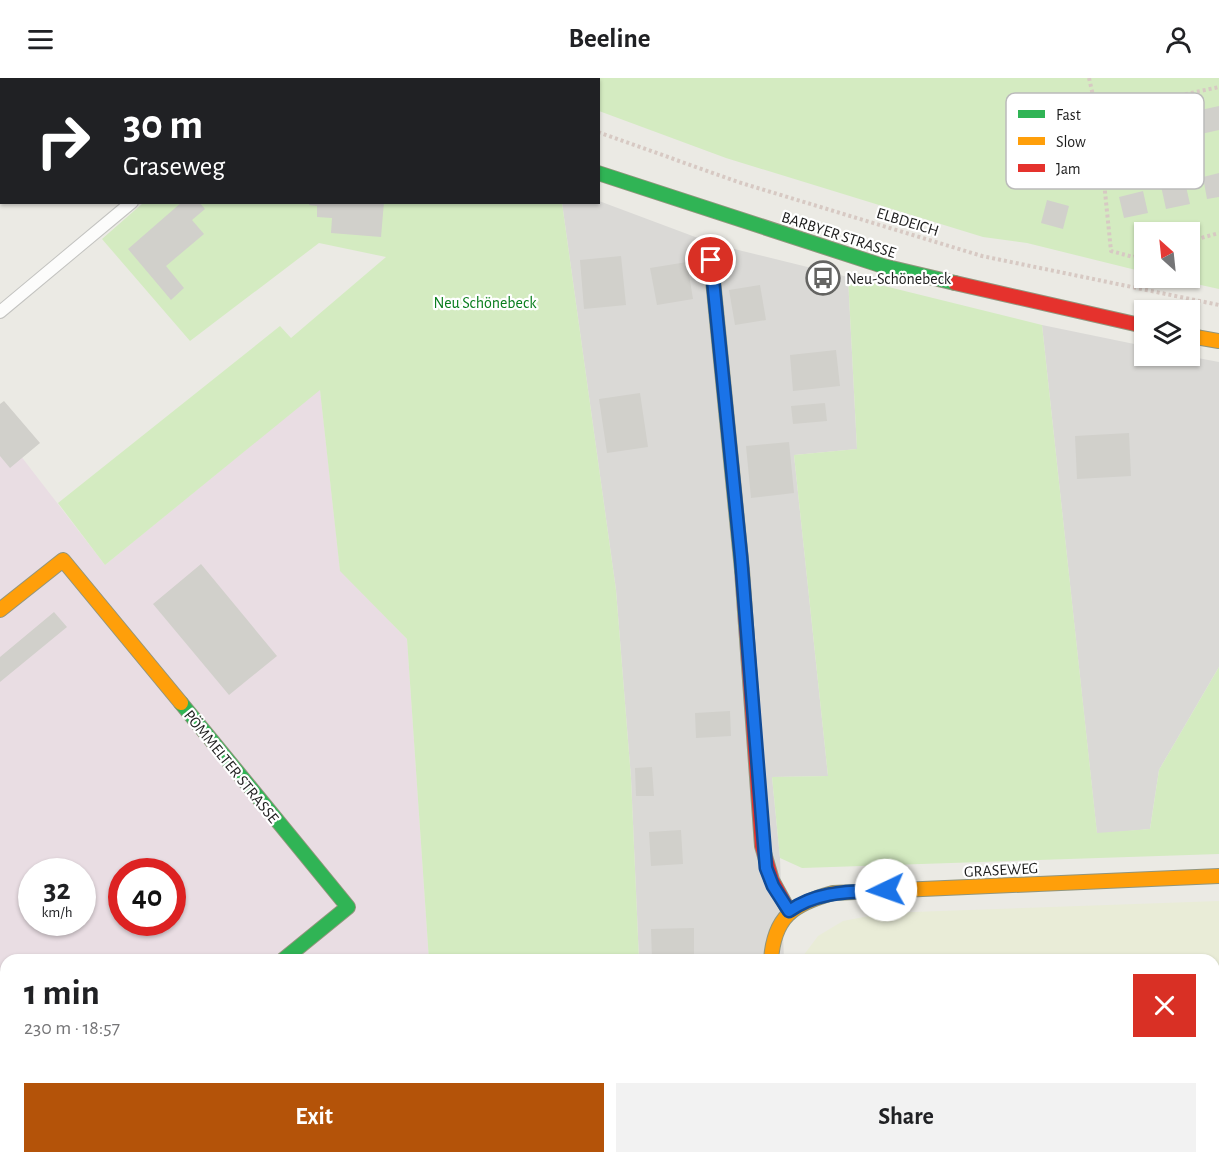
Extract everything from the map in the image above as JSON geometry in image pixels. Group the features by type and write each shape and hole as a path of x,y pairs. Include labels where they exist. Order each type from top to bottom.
{"street":[{"name":"BARBYER STRASSE","path":"600,174 883,266 1134,324"},
{"path":"711,260 741,557 762,846 769,877 789,911"},
{"path":"1200,338 1219,341"},
{"name":"PÖMMELTER STRASSE","path":"0,610 63,560 348,907 290,954"},
{"name":"GRASEWEG","path":"771,954 773,935 789,911 816,897 833,893 1219,876"}],"lane":[{"path":"0,312 130,204"}],"path":[{"path":"1089,78 1092,93"},
{"path":"1191,93 1219,87"},
{"name":"ELBDEICH","path":"600,133 738,182 982,256 1219,305"},
{"path":"1105,189 1111,251 1134,257"},
{"path":"1200,238 1219,233"}],"shaded area":[{"path":"600,201 714,244 848,277 857,449 794,455 828,776 772,777 780,858 784,954 639,954 631,778 616,590 562,204 600,204"},
{"path":"1042,325 1134,344 1134,366 1200,366 1200,358 1219,362 1219,667 1159,770 1150,829 1097,834"},
{"path":"320,389 340,570 407,639 429,954 0,954 0,429 105,565"}],"green space":[{"path":"600,78 1219,78 1219,289 1200,285 1200,222 1134,222 1134,270 1027,243 983,237 726,158 600,111"},
{"name":"Neu Schönebeck","path":"142,204 562,204 616,590 631,778 639,954 429,954 407,639 340,571 320,390 105,565 58,503 280,326 291,338 386,257 319,243 190,341 102,239"},
{"path":"848,277 1042,325 1097,833 1150,829 1159,770 1219,667 1219,854 802,868 780,858 772,777 828,776 794,455 857,449"},
{"path":"1219,901 1219,954 804,954 818,936 843,921 885,913"}],"building":[{"path":"1219,106 1219,130 1204,133 1204,109"},
{"path":"1219,173 1219,197 1207,199 1204,177"},
{"path":"1162,189 1187,189 1190,204 1166,209"},
{"path":"1143,191 1148,213 1124,218 1119,197"},
{"path":"1047,200 1069,206 1063,229 1041,223"},
{"path":"180,204 201,204 205,209 192,220 204,234 166,266 184,288 171,300 128,249"},
{"path":"384,204 381,237 331,233 332,218 317,217 317,206 309,205"},
{"path":"621,256 626,305 584,309 580,260"},
{"path":"687,262 693,299 657,305 650,268"},
{"path":"760,285 766,320 735,325 729,290"},
{"path":"836,350 840,386 793,391 790,355"},
{"path":"640,393 648,447 607,453 599,399"},
{"path":"4,401 40,443 10,468 0,456 0,404"},
{"path":"825,403 827,421 793,424 791,406"},
{"path":"1129,433 1131,476 1077,479 1075,436"},
{"path":"789,442 794,493 751,498 746,446"},
{"path":"201,564 277,656 229,695 153,604"},
{"path":"54,612 67,627 0,682 0,657"},
{"path":"730,711 731,736 696,738 695,713"},
{"path":"652,767 654,796 636,796 635,768"},
{"path":"681,830 683,864 651,866 649,832"},
{"path":"694,928 694,954 652,954 651,929"}],"traffic: fast":[{"path":"600,174 883,266 955,283"},
{"path":"711,260 742,570"},
{"path":"181,703 348,907 290,954"}],"traffic: slow":[{"path":"1200,338 1219,341"},
{"path":"0,610 63,560 181,703"},
{"path":"772,954 776,933 788,914 807,902 833,893 1219,876"}],"traffic: jam":[{"path":"955,283 1134,324"},
{"path":"742,570 762,846 772,880 789,911"}],"place":[{"name":"Neu-Schönebeck","path":"823,278"}],"route":[{"path":"711,260 728,412 762,846 766,868 773,886 789,911 816,897 833,893 886,890"}]}
